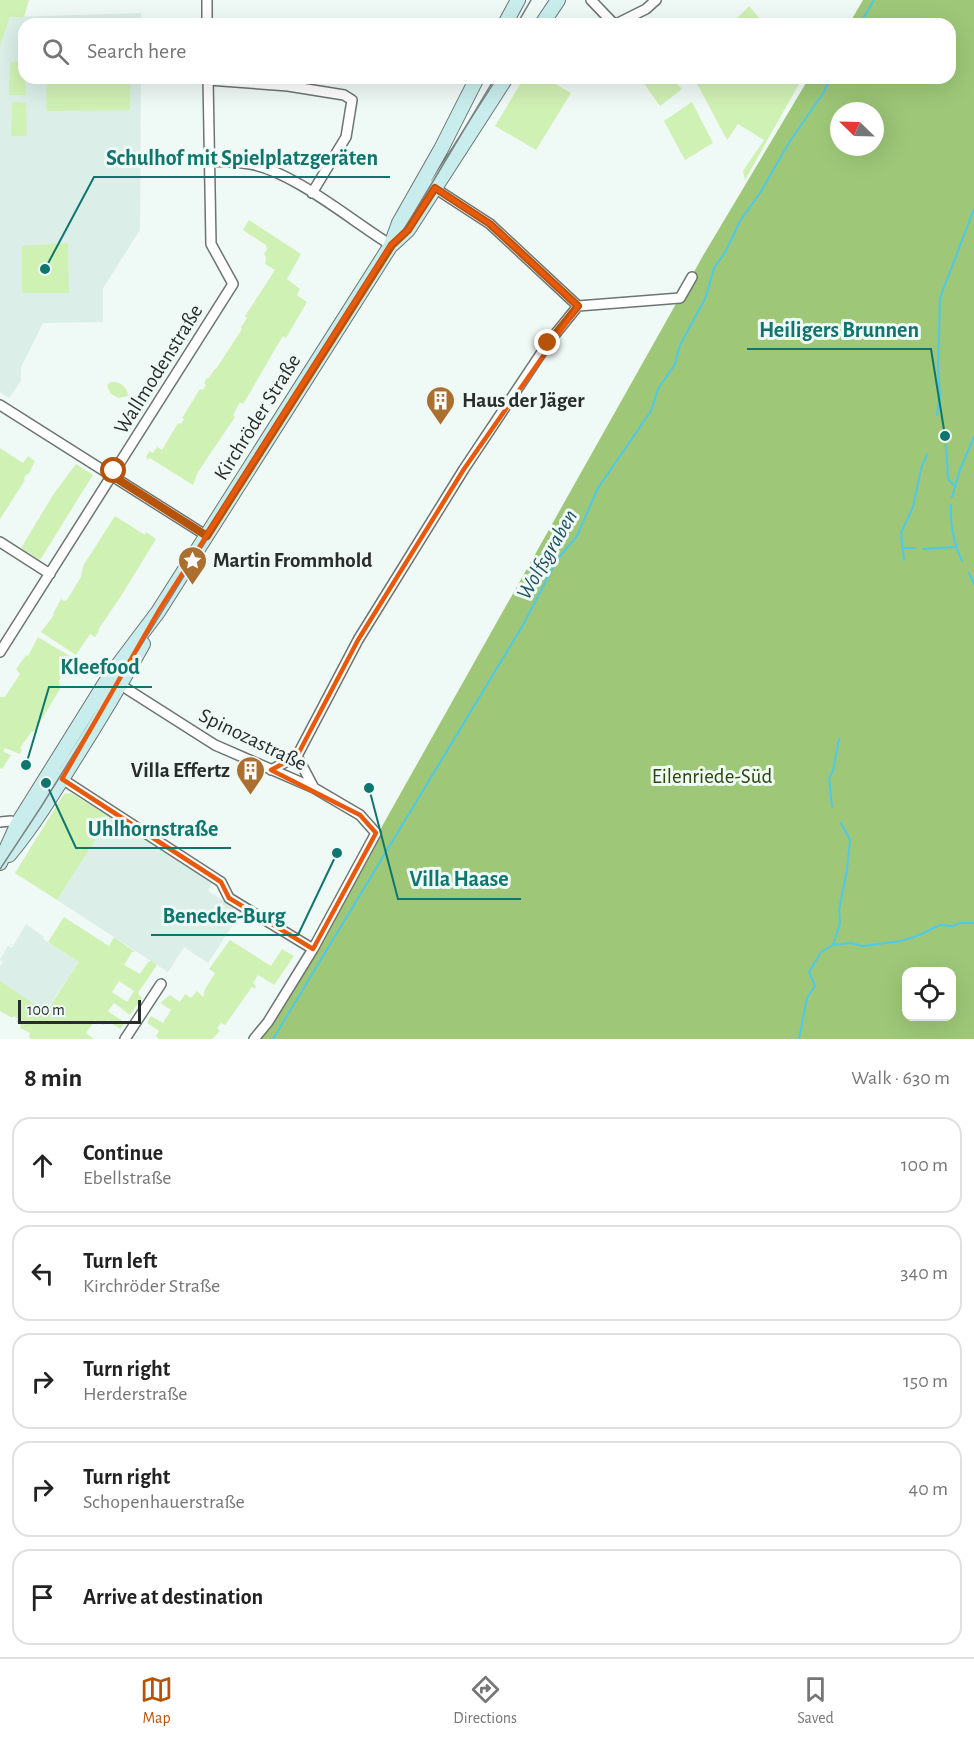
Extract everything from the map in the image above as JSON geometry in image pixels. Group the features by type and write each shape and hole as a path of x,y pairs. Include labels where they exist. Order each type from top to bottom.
{"main road":[{"path":"508,18 518,0"},
{"path":"546,18 558,0"},
{"name":"Kirchröder Straße","path":"24,827 62,779 158,612 392,245 408,230 452,128 474,84"},
{"name":"Kirchröder Straße","path":"429,185 466,139 502,84"},
{"path":"452,128 456,138 466,139"},
{"name":"Kirchröder Straße","path":"0,864 24,827 109,677 158,612"}],"street":[{"path":"207,0 207,18"},
{"path":"591,0 609,18"},
{"path":"627,18 646,9 656,0"},
{"name":"Wallmodenstraße","path":"0,652 233,284 211,244 208,84"},
{"path":"265,84 344,95 352,100 346,137 312,193"},
{"path":"208,162 252,164 281,175 392,245"},
{"path":"429,185 490,224 578,306"},
{"path":"271,770 297,756 358,640 464,469 548,343 578,306 680,298 692,277"},
{"path":"0,405 207,536"},
{"path":"0,542 50,574"},
{"name":"Spinozastraße","path":"116,682 215,746 314,788 360,815 376,833 313,949"},
{"path":"297,756 314,788"},
{"path":"62,779 221,882 229,898 313,949 268,1022 254,1039"},
{"path":"0,822 24,827"},
{"path":"125,1039 161,984"}],"highlighted area":[{"path":"435,188 490,224 578,306 464,469 358,640 297,756 271,770 360,815 376,833 313,949 229,898 221,882 62,779 158,612 391,245 408,230"}],"shaded area":[{"path":"141,13 141,18 18,18 18,84 141,84 140,230 103,288 103,322 43,323 21,367 21,381 9,398 0,392 0,46 10,17"},
{"path":"110,817 212,883 208,891 241,912 208,963 184,947 168,972 57,900"},
{"path":"26,924 44,937 43,939 79,962 45,1012 0,981 0,966 3,962 0,960 8,946 12,948"}],"green space":[{"path":"0,0 29,0 24,17 10,17 0,46"},
{"name":"Eilenriede-Süd","path":"863,0 974,0 974,1039 254,1039 313,949 704,254 805,84 956,84 956,18 852,18"},
{"path":"749,6 759,18 738,18"},
{"path":"10,62 18,62 18,84 25,84 26,95 9,95"},
{"path":"47,84 130,84 130,110 46,111"},
{"path":"520,84 555,84 571,93 536,150 495,126"},
{"path":"644,84 677,84 682,89 660,106"},
{"path":"697,84 799,84 745,180 743,171 764,140 738,124 727,140"},
{"path":"12,102 26,103 27,136 11,136"},
{"path":"692,102 713,143 685,160 664,121"},
{"path":"249,220 301,254 287,279 300,289 297,295 307,302 286,338 283,336 243,404 240,402 233,415 235,417 198,472 193,485 146,457 149,451 153,453 157,447 162,450 178,423 181,424 184,419 182,418 200,389 203,390 206,385 204,383 207,378 216,369 242,329 247,318 245,316 275,270 265,264 266,245 243,230"},
{"path":"68,243 69,293 22,293 22,246"},
{"path":"111,382 123,385 128,396 118,398 110,393 107,385"},
{"path":"0,448 23,463 28,456 35,461 0,519"},
{"path":"76,464 93,475 40,560 21,548 53,495"},
{"path":"115,516 145,535 146,532 156,539 95,637 90,634 76,655 41,632 54,615 61,599 67,600 81,577 83,566"},
{"path":"38,637 73,658 59,680 60,689 34,732 32,731 20,748 22,750 20,754 5,748 3,752 11,755 2,769 0,768 0,697 5,697 20,674 16,669 26,655 28,656"},
{"path":"71,793 110,817 57,900 15,873 64,794"},
{"path":"64,917 109,946 114,937 135,952 132,952 124,965 140,974 148,962 151,961 157,965 138,993 142,998 130,1015 114,1003 108,1011 125,1023 120,1029 107,1020 103,1025 95,1020 86,1033 94,1039 31,1039 30,1033 20,1028 21,1025 16,1022 18,1019 0,1011 0,981 46,1012 79,962 48,942","holes":["119,981 134,991 127,1002 112,992"]},
{"path":"230,940 271,966 282,949 294,956 274,985 258,975 253,983 256,986 255,989 252,987 225,1025 221,1023 217,1028 220,1031 212,1039 159,1039 156,1036 159,1031 147,1023 151,1016 163,1023 171,1010 160,1003 170,995 180,1002 185,994 191,998 197,991 203,997 215,973 209,969"}],"waterway":[{"name":"Wolfsgraben","path":"864,18 874,0"},
{"name":"Wolfsgraben","path":"273,1039 523,625 557,560 577,536 598,488 651,411 658,389 675,364 680,345 705,299 714,268 726,251 740,221 827,84"},
{"path":"937,415 940,395 938,369 940,298 974,209"},
{"path":"952,497 974,437"},
{"path":"946,445 948,479 954,485"},
{"path":"904,560 901,533 913,507 921,469 927,454"},
{"path":"951,505 953,534 962,561"},
{"path":"923,549 955,547"},
{"path":"903,548 915,548"},
{"path":"969,573 974,584"},
{"path":"832,807 829,778 833,771 839,739"},
{"path":"833,945 840,923 839,910 850,840 841,823"},
{"path":"799,1039 807,998 815,986 809,972 821,952 833,945 851,943 863,946 901,941 940,925 974,923"}],"tram line":[{"path":"520,18 531,0"},
{"path":"0,869 411,218 491,84"}],"place":[{"name":"Schulhof mit Spielplatzgeräten","path":"45,269"},
{"name":"Haus der Jäger","path":"441,426"},
{"name":"Heiligers Brunnen","path":"945,436"},
{"name":"Martin Frommhold","path":"192,586"},
{"name":"Kleefood","path":"26,765"},
{"name":"Uhlhornstraße","path":"46,783"},
{"name":"Villa Haase","path":"369,788"},
{"name":"Villa Effertz","path":"251,796"},
{"name":"Benecke-Burg","path":"337,853"}],"route":[{"path":"114,471 111,475 207,536 392,245 408,230 435,188 490,224 578,306 548,343"}]}
